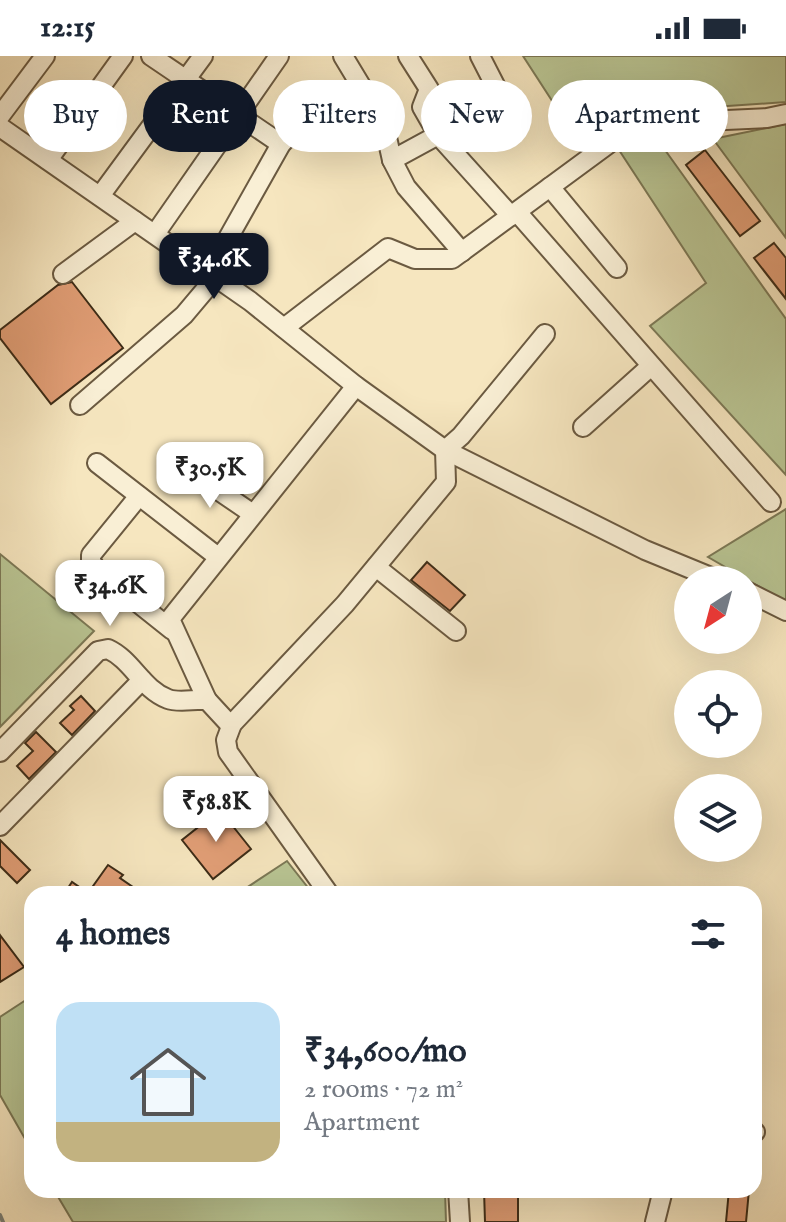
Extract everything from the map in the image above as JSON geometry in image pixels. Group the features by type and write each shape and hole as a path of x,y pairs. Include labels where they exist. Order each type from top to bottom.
{"street":[{"path":"0,116 45,56"},
{"path":"48,160 123,56"},
{"path":"151,56 186,80 203,56"},
{"path":"257,88 279,56"},
{"path":"343,56 384,124 392,160 406,187 462,252"},
{"path":"408,56 423,80"},
{"path":"480,56 492,80"},
{"path":"284,328 388,248 415,259 452,259 622,134 641,124 767,118 786,114"},
{"path":"0,127 212,275 445,450 645,550 684,566"},
{"path":"100,196 143,138"},
{"path":"392,160 421,144"},
{"path":"155,234 212,152"},
{"path":"80,405 184,315 212,275 277,152"},
{"path":"454,152 514,214 771,502"},
{"path":"550,187 617,268"},
{"path":"63,274 135,221"},
{"path":"445,450 461,436 545,334"},
{"path":"583,427 651,366"},
{"path":"231,726 207,700 172,630 170,619 356,386"},
{"path":"323,886 228,752 226,740 231,726 376,567 446,482 445,450"},
{"path":"97,463 218,557"},
{"path":"190,471 253,514"},
{"path":"139,496 91,555 91,562 172,630"},
{"path":"376,567 456,631"},
{"path":"762,599 786,611"},
{"path":"0,752 98,651 108,649 118,653 142,680 171,701 207,700"},
{"path":"0,826 142,680"},
{"path":"458,1198 460,1222"},
{"path":"655,1222 661,1198"}],"green space":[{"path":"523,56 786,56 786,102 728,106 728,80 548,80 548,95"},
{"path":"786,124 786,238 723,152 728,152 728,136"},
{"path":"620,152 666,152 786,319 786,475 650,326 706,283"},
{"path":"786,509 786,602 762,588 762,566 724,566 708,557"},
{"path":"0,554 94,631 0,727"},
{"path":"287,861 307,886 249,886"},
{"path":"24,1001 24,1137 0,1095 0,1017"},
{"path":"59,1198 445,1198 446,1222 73,1222"}],"building":[{"path":"707,152 760,221 740,236 686,165"},
{"path":"774,243 786,258 786,299 754,258"},
{"path":"72,282 123,348 51,404 0,338 0,330 58,285"},
{"path":"427,562 465,595 450,611 411,580"},
{"path":"81,696 95,711 72,735 60,723 74,710 70,706"},
{"path":"36,732 56,752 29,779 17,766 33,751 25,743"},
{"path":"220,810 251,849 213,879 182,840"},
{"path":"0,840 30,870 17,883 0,866"},
{"path":"108,865 123,875 120,878 132,886 93,886"},
{"path":"0,935 24,967 0,982"},
{"path":"484,1198 518,1198 518,1222 485,1222"},
{"path":"728,1198 748,1198 746,1222 726,1222"}],"waterway":[{"path":"0,1215 3,1222"}]}
